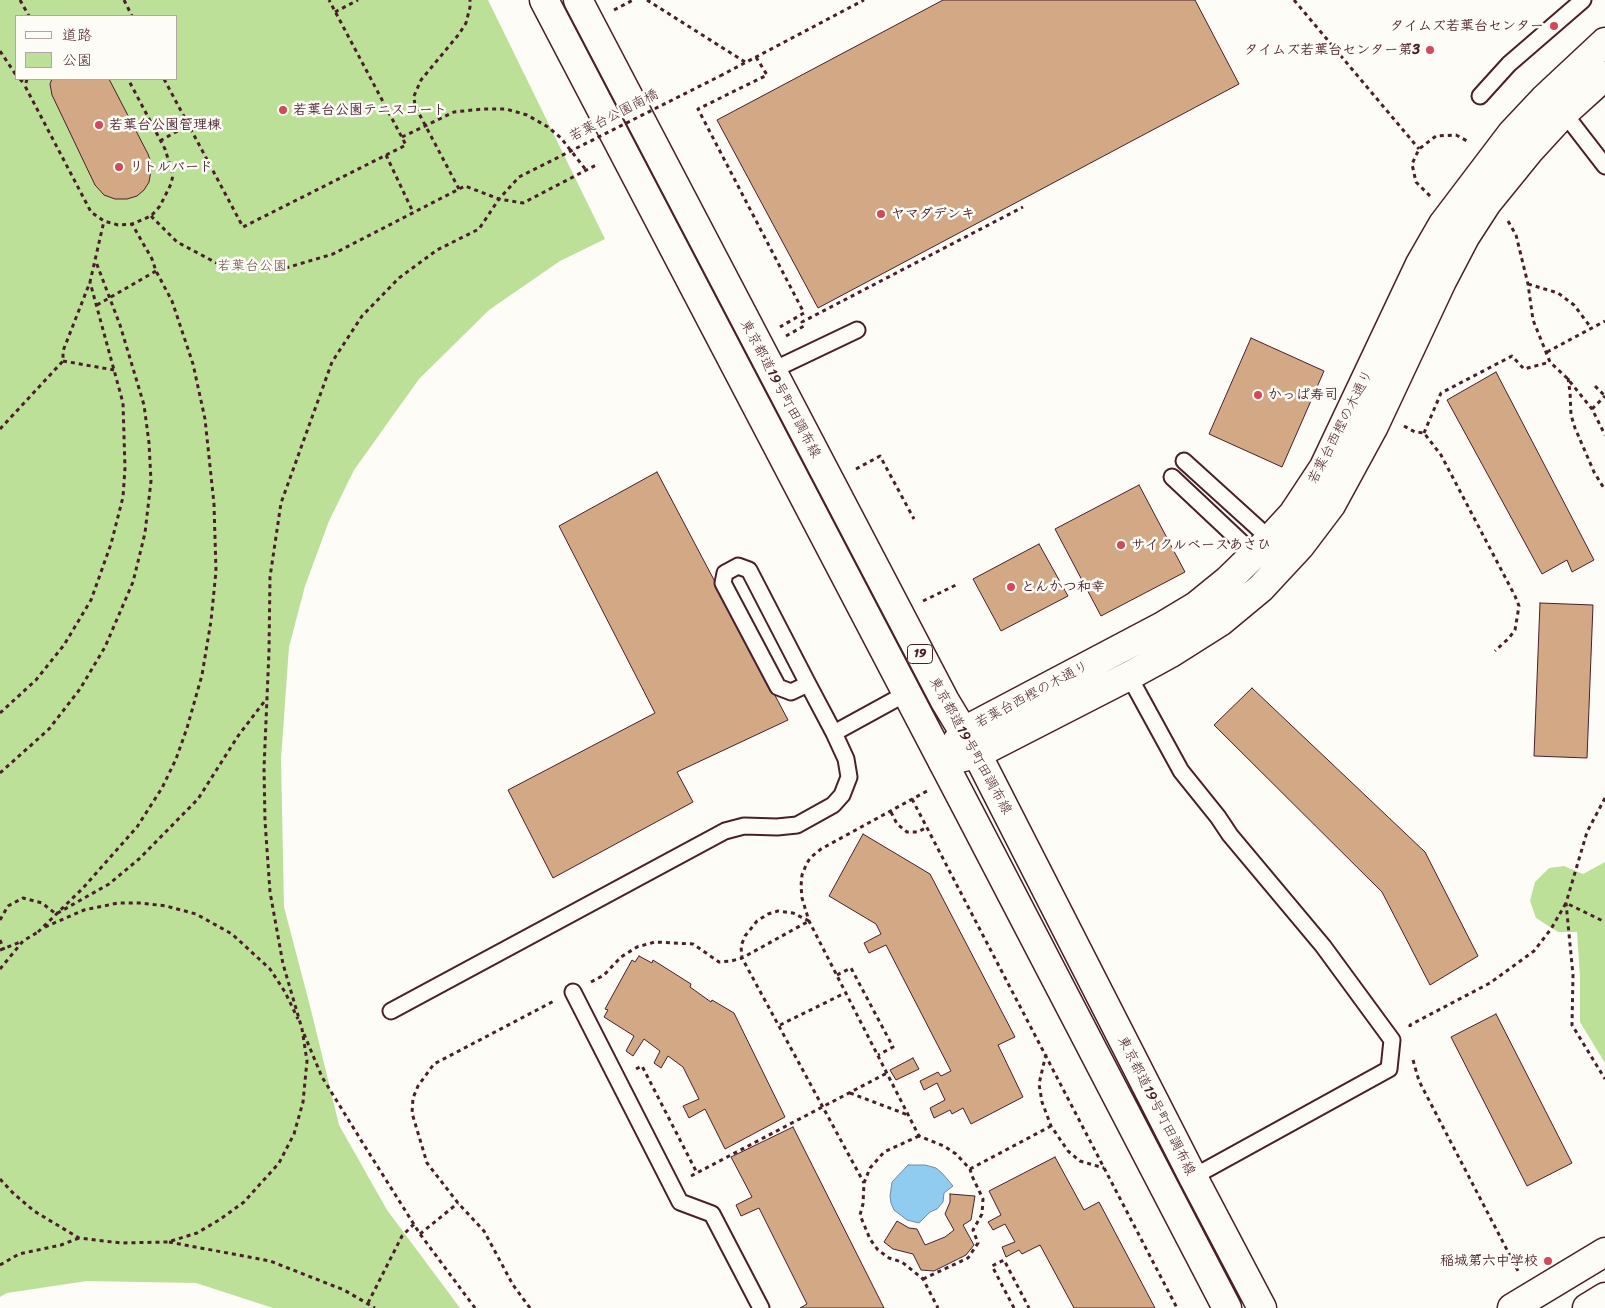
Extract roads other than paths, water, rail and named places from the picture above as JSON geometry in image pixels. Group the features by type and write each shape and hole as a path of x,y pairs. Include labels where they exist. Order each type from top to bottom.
{"main road":[{"name":"東京都道19号町田調布線","path":"544,0 1227,1308"},
{"name":"東京都道19号町田調布線","path":"578,0 945,701 971,742 1262,1308"},
{"name":"若葉台西樫の木通り","path":"943,762 971,742 1189,610 1228,580 1263,547 1293,514 1324,467 1420,264 1443,224 1512,132 1605,42"},
{"name":"若葉台西樫の木通り","path":"971,742 1129,676 1220,622 1261,588 1305,540 1331,505 1374,426 1465,237 1502,185 1564,113 1605,76"},
{"path":"1512,1308 1605,1252"},
{"path":"1587,1308 1605,1297"}],"lane":[{"path":"1480,96 1508,64 1583,0"},
{"path":"1564,113 1605,166"},
{"path":"771,371 857,330"},
{"path":"1184,461 1263,547"},
{"path":"1172,477 1263,547"},
{"path":"391,1011 725,831 744,826 777,827 797,825 833,806 842,794 849,777 846,759 834,733 749,570 738,566 725,573 724,583 778,687 790,692 808,684"},
{"path":"1129,676 1180,771 1218,817 1230,835 1323,946 1392,1040 1389,1070 1193,1177"},
{"path":"834,733 907,693"},
{"path":"573,992 680,1202 712,1214 761,1308"}],"water":[{"path":"908,1165 925,1165 936,1168 953,1186 944,1193 943,1202 937,1209 930,1212 919,1223 907,1220 894,1210 891,1203 892,1182"}],"place":[{"name":"タイムズ若葉台センター","path":"1554,26"},
{"name":"タイムズ若葉台センター第3","path":"1430,50"},
{"name":"若葉台公園テニスコート","path":"283,110"},
{"name":"若葉台公園管理棟","path":"99,125"},
{"name":"リトルバード","path":"119,167"},
{"name":"ヤマダデンキ","path":"881,214"},
{"name":"かっぱ寿司","path":"1258,395"},
{"name":"サイクルベースあさひ","path":"1121,545"},
{"name":"とんかつ和幸","path":"1011,587"},
{"name":"稲城第六中学校","path":"1548,1261"}],"park label":[{"name":"若葉台公園","path":"252,266"}]}
